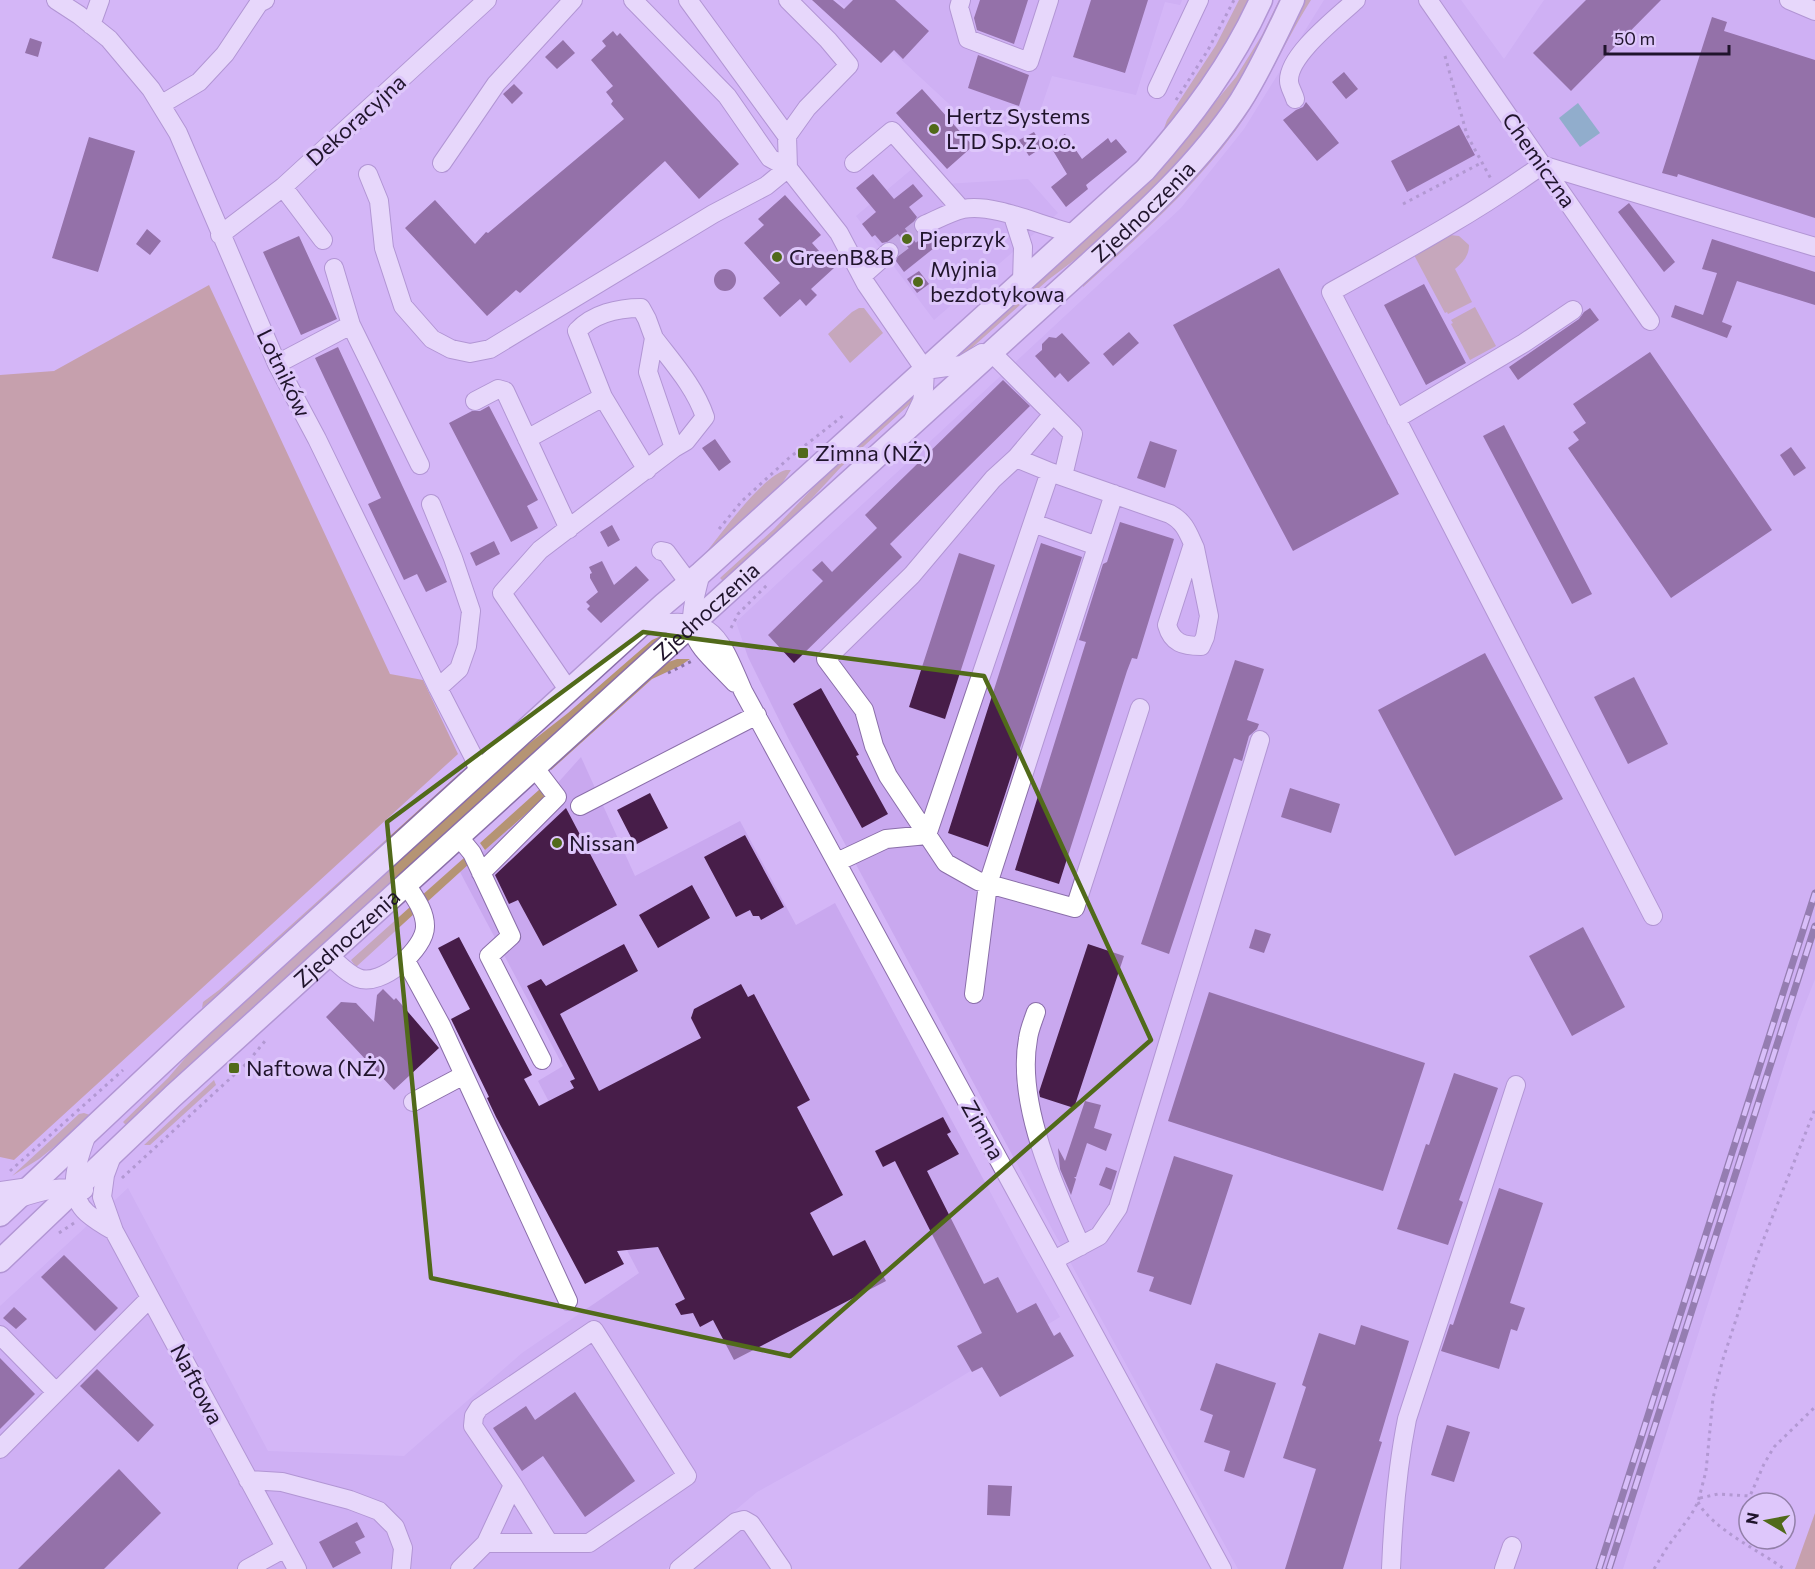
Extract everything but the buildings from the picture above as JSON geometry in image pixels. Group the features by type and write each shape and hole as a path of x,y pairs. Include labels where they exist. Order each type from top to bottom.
{"main road":[{"name":"Zjednoczenia","path":"0,1215 16,1192 87,1134 209,1018 638,627 1145,170 1180,131 1211,89 1249,28 1261,0"},
{"name":"Zjednoczenia","path":"0,1261 75,1188 328,955 1127,229 1169,188 1204,148 1240,101 1262,64 1293,0"}],"street":[{"name":"Lotników","path":"56,0 109,39 151,89 178,133 277,364 317,439 479,772"},
{"path":"91,25 100,0"},
{"name":"Dekoracyjna","path":"220,235 283,187 487,0"},
{"path":"442,163 496,84 573,0"},
{"path":"633,0 728,96 770,158 788,168 839,233 862,276 924,370 922,401 910,426"},
{"path":"688,0 786,136 788,168"},
{"path":"786,136 807,108 849,65 788,0"},
{"path":"961,0 959,7 968,39 1029,62 1049,0"},
{"path":"1157,89 1199,0"},
{"path":"1295,99 1289,81 1294,63 1311,41 1356,0"},
{"name":"Chemiczna","path":"1428,0 1650,321"},
{"path":"162,104 199,82 225,54 259,1"},
{"path":"1792,1 1815,11"},
{"path":"854,163 892,131 961,209"},
{"path":"1653,916 1331,292 1423,241 1504,192 1542,165 1815,247"},
{"path":"368,174 379,201 384,248 403,306 432,339 451,349 470,353 490,349 713,214 766,186 788,168"},
{"path":"283,187 323,240"},
{"path":"924,225 961,209 989,208 1076,234"},
{"path":"1013,216 1023,247 1022,282"},
{"path":"862,276 889,252"},
{"path":"334,268 351,325 420,465"},
{"path":"569,691 502,593 540,550 686,441 705,417 692,388 654,338 647,318 640,308 624,308 586,321 577,331 603,397 647,470"},
{"path":"1396,419 1524,343 1574,310"},
{"path":"277,364 351,325"},
{"path":"654,338 648,372 675,448"},
{"path":"924,370 962,365 1000,345 1053,414 1073,434 1033,523 927,835"},
{"path":"475,401 498,389 505,391 570,529"},
{"path":"527,439 603,397"},
{"path":"1053,414 1016,458 993,479 912,574 826,659 864,710 874,746 888,776 946,863 978,881 1075,908 1140,708"},
{"path":"1016,458 1181,520 1193,544 1209,616 1201,646 1180,643 1170,636 1167,625 1193,544"},
{"path":"974,994 988,884 1114,494"},
{"path":"431,504 471,611 467,646 459,669 438,688"},
{"path":"1033,523 1097,546"},
{"path":"661,551 666,552 695,578 691,625"},
{"name":"Zimna","path":"638,627 665,623 705,627 719,640 756,716 1222,1569"},
{"path":"580,806 756,716"},
{"path":"1054,1260 1099,1236 1118,1208 1260,740"},
{"path":"481,873 557,797 534,767"},
{"path":"837,862 886,839 927,835"},
{"path":"458,836 469,849 511,936 489,956 542,1060"},
{"path":"328,955 357,978 366,980 378,978 393,971 424,939 426,927 423,912 406,884"},
{"path":"405,959 441,1025 568,1301"},
{"path":"1036,1012 1028,1039 1026,1073 1028,1095 1057,1193 1081,1246"},
{"path":"413,1102 464,1075"},
{"path":"1391,1569 1398,1461 1407,1419 1516,1085"},
{"name":"Zjednoczenia","path":"75,1188 79,1156 87,1134"},
{"name":"Naftowa","path":"113,1154 105,1174 102,1197 114,1232 297,1569"},
{"path":"75,1188 77,1198 86,1212 114,1232"},
{"path":"16,1192 75,1188 94,1192 102,1197"},
{"path":"0,1449 150,1298"},
{"path":"486,1543 549,1543 589,1543 687,1476 594,1330 479,1408 474,1416 473,1426 549,1543"},
{"path":"0,1335 56,1392"},
{"path":"248,1480 282,1482 350,1500 379,1511 395,1527 403,1548 401,1569"},
{"path":"460,1569 486,1543 513,1485"},
{"path":"679,1569 736,1522 744,1520 751,1524 782,1569"},
{"path":"1503,1569 1512,1546"},
{"path":"247,1569 285,1548"}],"path":[{"path":"1443,51 1467,135 1492,181"},
{"path":"1403,204 1481,163"},
{"path":"1654,1569 1699,1500 1706,1471 1713,1398 1722,1359 1757,1256 1815,1109"},
{"path":"1699,1500 1718,1494 1750,1496 1774,1447 1815,1407"},
{"path":"1699,1500 1703,1511 1714,1522 1784,1569"}],"highlighted area":[{"path":"643,632 984,676 1151,1040 790,1356 431,1278 387,822"}],"shaded area":[{"path":"837,0 1182,0 1180,5 1165,2 1136,95 1052,76 1040,111 990,142"},
{"path":"1239,0 1252,0 1211,75 1162,134 1167,120 1216,45"},
{"path":"1279,0 1286,0 1245,78 1189,155 1105,237 1048,280 966,353 959,355 958,353 1178,147 1236,77 1262,35"},
{"path":"1304,0 1311,0 1256,99 1236,130 1201,173 1144,232 1083,287 1082,281 1122,245 1301,8"},
{"path":"1324,0 1461,0 1504,59 1544,0 1815,0 1815,979 1798,1022 1623,1569 1238,1569 788,738 748,657 736,622 1181,208 1244,129"},
{"path":"1578,103 1600,133 1580,147 1559,118"},
{"path":"925,158 946,184 1028,179 1058,213 934,320 856,216"},
{"path":"1450,235 1459,236 1469,245 1465,258 1455,269 1472,302 1448,314 1445,313 1414,255"},
{"path":"209,285 390,674 423,680 458,754 14,1160 0,1157 0,375 54,371"},
{"path":"1475,307 1496,346 1470,360 1451,320"},
{"path":"859,308 864,308 883,333 850,363 828,334"},
{"path":"915,393 910,404 841,467 791,521 725,583 720,578 774,529 827,473"},
{"path":"786,470 791,470 775,494 703,560 704,555 731,520 754,494 765,483"},
{"path":"664,637 128,1127 123,1122 168,1078 199,1042 503,764 568,713 652,640"},
{"path":"677,659 690,659 652,679 551,770 551,765 663,664"},
{"path":"581,757 635,876 740,821 796,925 835,903 1024,1255 1060,1317 911,1407 757,1492 666,1569 0,1569 0,1306 128,1188 268,1451 404,1456 522,1353 639,1273 538,1081 563,1066 460,872 546,796"},
{"path":"461,772 459,778 245,973 202,1008 203,1002"},
{"path":"540,789 546,796 485,850 480,843"},
{"path":"465,857 470,863 426,903 420,897"},
{"path":"410,907 415,913 356,967 351,960"},
{"path":"214,1080 216,1085 150,1145 144,1145"},
{"path":"79,1114 93,1116 39,1159 12,1176"},
{"path":"1815,1513 1815,1569 1795,1569"},
{"path":"736,1522 777,1569 679,1569"}],"tunnel":[{"path":"889,252 924,225"}],"railway":[{"path":"1599,1569 1815,893"},
{"path":"1609,1569 1815,926"}],"place":[{"name":"Hertz Systems LTD Sp. z o.o.","path":"934,129"},
{"name":"Pieprzyk","path":"907,239"},
{"name":"GreenB&B","path":"777,257"},
{"name":"Myjnia bezdotykowa","path":"918,282"},
{"name":"Zimna (NŻ)","path":"803,453"},
{"name":"Nissan","path":"557,843"},
{"name":"Naftowa (NŻ)","path":"234,1068"}]}
